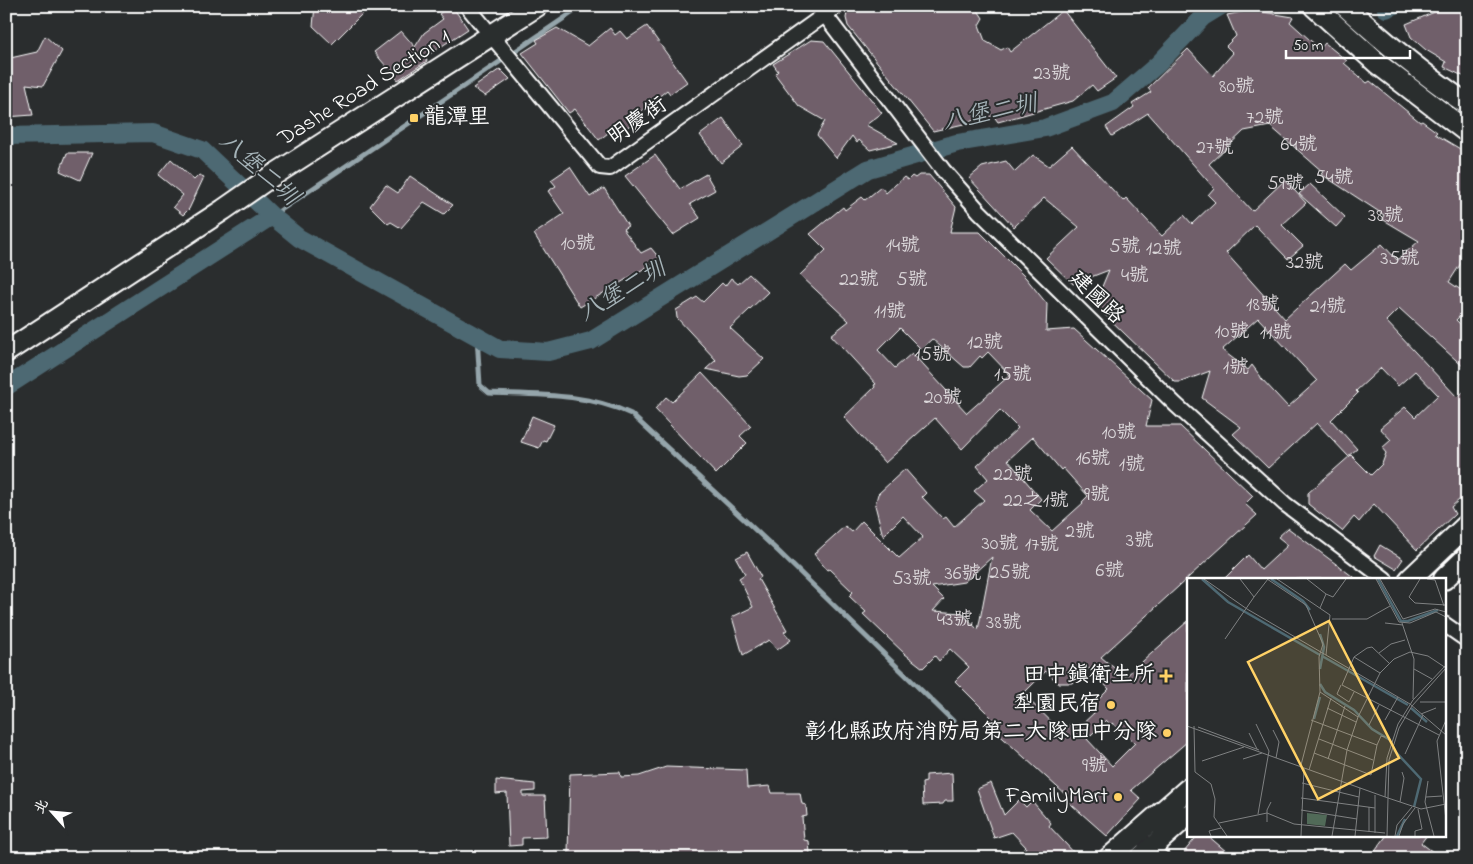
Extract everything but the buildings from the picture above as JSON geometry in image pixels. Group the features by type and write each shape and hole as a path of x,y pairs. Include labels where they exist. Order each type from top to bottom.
{"street":[{"path":"467,6 492,36"},
{"name":"Dashe Road Section 1","path":"6,352 227,208 268,178 537,6"},
{"name":"明慶街","path":"492,36 600,168 610,168 821,11 837,6"},
{"path":"1344,6 1443,88 1467,104"},
{"path":"1320,8 1378,64 1467,132"},
{"name":"建國路","path":"821,11 943,170 985,217 1176,406 1285,504 1385,578"},
{"path":"1411,578 1467,525"},
{"path":"1445,578 1467,556"},
{"path":"1446,625 1467,640"},
{"path":"1109,858 1187,790"},
{"path":"1137,832 1151,855 1187,816"}],"waterway":[{"path":"272,216 582,6"},
{"name":"八堡二圳","path":"6,136 153,133 202,150 272,216 299,238 500,349 548,352 591,341 868,169 957,143 1045,128 1113,103 1158,64 1203,17 1221,6"},
{"name":"八堡二圳","path":"1386,9 1393,6"},
{"path":"6,387 272,216"},
{"path":"477,336 480,385 489,393 561,396 597,402 631,414 779,552 953,721"}],"place":[{"name":"龍潭里","path":"414,118"},
{"name":"田中鎮衛生所","path":"1166,676"},
{"name":"犁園民宿","path":"1111,705"},
{"name":"彰化縣政府消防局第二大隊田中分隊","path":"1167,733"},
{"name":"FamilyMart","path":"1118,797"}]}
